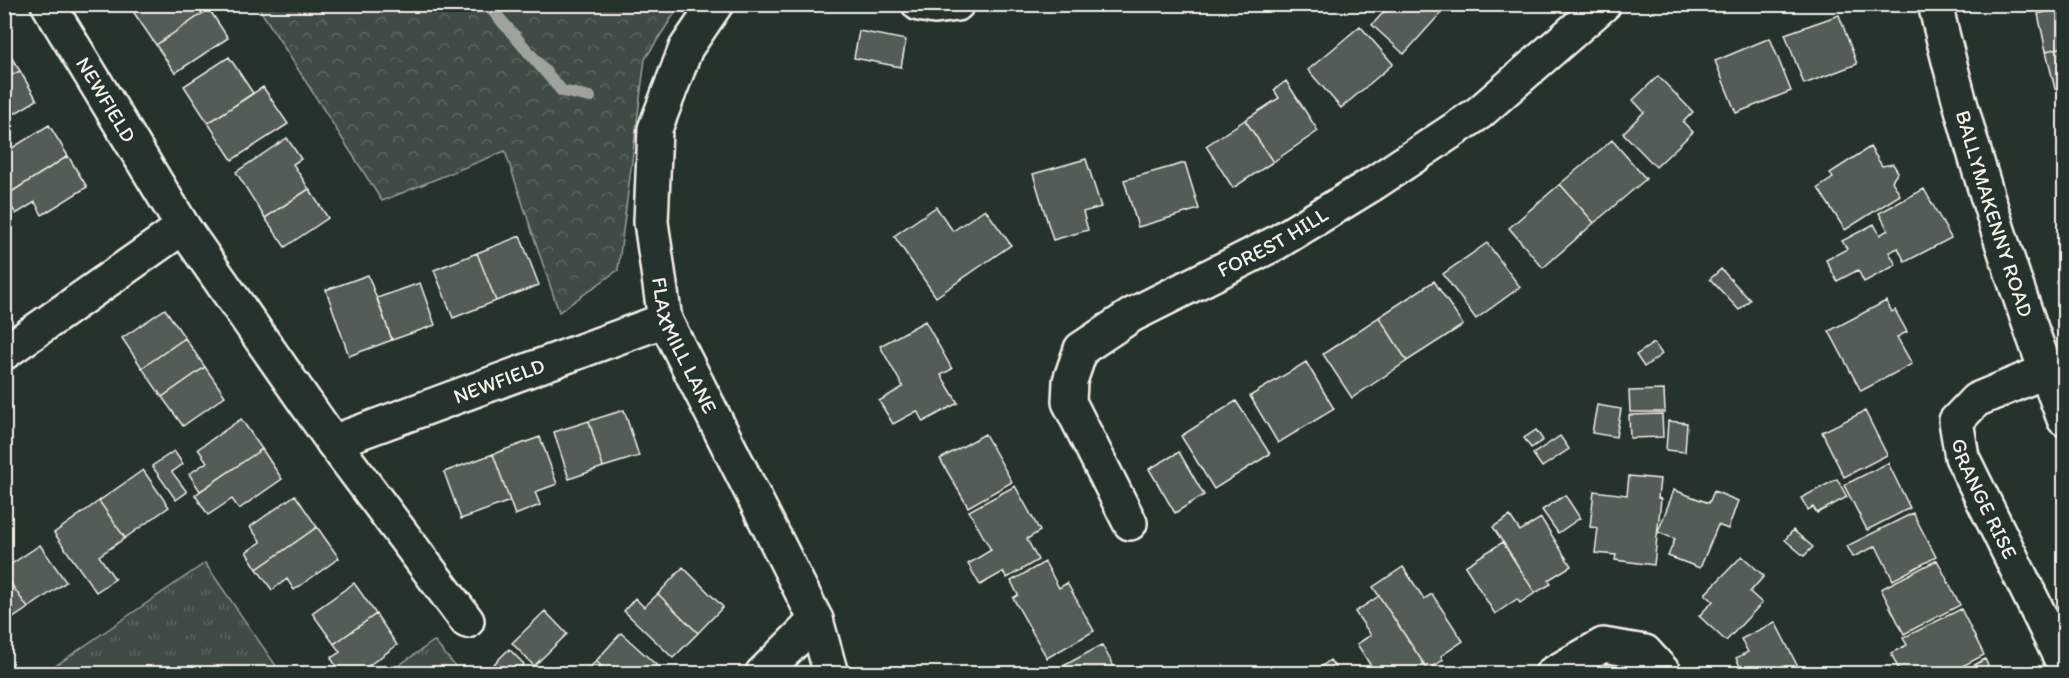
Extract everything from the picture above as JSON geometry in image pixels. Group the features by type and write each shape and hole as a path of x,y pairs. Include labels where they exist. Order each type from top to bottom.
{"street":[{"name":"NEWFIELD","path":"48,4 183,227 333,442 467,621"},
{"name":"FLAXMILL LANE","path":"716,4 686,48 655,129 651,222 665,320 816,620 831,674"},
{"path":"919,4 935,7 957,4"},
{"name":"FOREST HILL","path":"1130,523 1068,402 1070,381 1081,349 1132,315 1276,243 1384,177 1479,113 1604,4"},
{"name":"BALLYMAKENNY ROAD","path":"1935,4 1957,101 2064,419"},
{"path":"4,353 183,227"},
{"name":"NEWFIELD","path":"333,442 665,320"},
{"name":"GRANGE RISE","path":"2046,370 1976,400 1956,421 1962,457 2064,665"},
{"path":"762,674 816,620"},
{"path":"1552,674 1603,645 1645,652 1665,674"}],"green space":[{"path":"257,5 680,5 645,59 618,270 559,312 505,151 382,201"},
{"path":"205,563 281,673 45,673"},
{"path":"434,641 461,673 388,673"}],"building":[{"path":"128,4 206,4 209,9 156,45"},
{"path":"1391,4 1449,4 1404,54 1372,25"},
{"path":"2064,7 2064,47 2046,51 2038,14"},
{"path":"209,9 228,38 175,73 156,45"},
{"path":"1839,15 1857,64 1804,84 1785,34"},
{"path":"1360,26 1393,64 1341,108 1308,70"},
{"path":"859,31 906,40 901,67 854,58"},
{"path":"1770,38 1791,91 1736,113 1715,61"},
{"path":"4,46 20,71 4,79"},
{"path":"2064,47 2064,87 2055,89 2046,51"},
{"path":"229,57 253,93 208,123 184,86"},
{"path":"20,71 37,100 4,120 4,79"},
{"path":"1658,76 1693,112 1683,122 1693,132 1656,167 1623,133 1644,112 1633,100"},
{"path":"1286,81 1318,131 1273,162 1245,120 1279,98 1274,90"},
{"path":"263,87 288,124 232,160 208,123"},
{"path":"1245,120 1273,162 1233,188 1206,146"},
{"path":"49,125 68,156 5,196 4,153"},
{"path":"287,138 301,159 293,164 309,189 265,218 236,172"},
{"path":"1612,140 1646,179 1594,223 1560,184"},
{"path":"1870,147 1882,166 1893,164 1898,172 1892,181 1900,195 1845,230 1818,188 1833,178 1830,173"},
{"path":"68,156 87,187 42,215 35,202 16,214 5,196"},
{"path":"1086,159 1101,207 1083,212 1088,230 1053,240 1033,174"},
{"path":"1185,163 1199,209 1138,227 1124,180"},
{"path":"1560,184 1594,223 1543,268 1509,228"},
{"path":"309,189 328,218 285,247 265,218"},
{"path":"1924,189 1951,238 1905,262 1898,248 1889,252 1896,265 1864,282 1858,270 1837,281 1826,260 1847,249 1842,241 1874,224 1880,235 1888,230 1879,213"},
{"path":"936,207 953,231 985,209 1011,245 936,297 894,236"},
{"path":"520,236 539,285 496,301 477,253"},
{"path":"1487,243 1520,287 1476,319 1443,274"},
{"path":"477,253 496,301 453,318 434,270"},
{"path":"1721,269 1750,300 1739,310 1710,279"},
{"path":"368,275 392,340 349,356 326,290"},
{"path":"1434,281 1463,325 1407,361 1379,317"},
{"path":"420,283 435,325 392,340 377,298"},
{"path":"1886,301 1892,312 1895,310 1907,332 1897,337 1912,364 1861,391 1829,331"},
{"path":"165,309 185,338 142,368 122,338"},
{"path":"1379,317 1407,361 1352,398 1323,354"},
{"path":"925,321 952,369 941,375 958,403 923,422 917,411 893,424 879,401 903,387 880,346"},
{"path":"185,338 205,367 162,397 142,368"},
{"path":"1654,343 1662,354 1644,367 1636,355"},
{"path":"1306,362 1334,409 1278,443 1250,396"},
{"path":"205,367 225,396 183,426 162,397"},
{"path":"1664,390 1665,412 1630,412 1629,391"},
{"path":"1236,401 1270,454 1214,489 1181,436"},
{"path":"1597,405 1621,409 1616,437 1592,433"},
{"path":"624,410 639,456 603,467 589,421"},
{"path":"1865,411 1887,455 1844,477 1822,432"},
{"path":"1662,414 1663,437 1630,438 1629,415"},
{"path":"241,419 262,449 200,491 189,474 207,462 198,449"},
{"path":"589,421 603,467 569,479 554,432"},
{"path":"1668,421 1687,423 1685,452 1666,450"},
{"path":"1536,430 1543,440 1531,448 1524,438"},
{"path":"985,434 1012,482 968,507 940,459"},
{"path":"1560,436 1569,449 1542,467 1533,454"},
{"path":"540,437 557,484 535,492 540,505 515,515 493,454"},
{"path":"262,449 282,479 239,509 232,499 208,515 195,495"},
{"path":"174,451 183,464 172,472 187,492 176,500 152,466"},
{"path":"1179,452 1204,495 1175,513 1149,469"},
{"path":"493,454 510,501 461,519 444,472"},
{"path":"1888,463 1910,508 1867,530 1844,485"},
{"path":"143,470 169,507 125,538 99,501"},
{"path":"1629,476 1660,479 1658,498 1661,499 1654,565 1615,560 1616,555 1595,553 1598,528 1590,527 1594,491 1627,495"},
{"path":"1837,479 1847,497 1817,513 1813,507 1808,510 1801,498"},
{"path":"1015,486 1040,531 1027,539 1038,560 1007,578 1003,572 980,585 968,564 991,550 969,511"},
{"path":"1674,490 1709,503 1714,491 1738,501 1728,529 1718,525 1700,568 1668,556 1675,539 1658,532"},
{"path":"295,495 317,527 257,569 246,552 261,542 250,527"},
{"path":"1565,495 1580,518 1558,533 1542,510"},
{"path":"99,501 125,538 99,556 115,579 96,592 54,533"},
{"path":"1913,513 1936,557 1893,580 1876,546 1853,557 1847,546"},
{"path":"1510,516 1520,531 1541,518 1571,566 1548,580 1551,584 1535,593 1493,527"},
{"path":"317,527 339,558 294,590 287,579 272,590 257,569"},
{"path":"1793,530 1813,547 1804,556 1785,540"},
{"path":"1503,542 1535,593 1520,603 1517,599 1495,614 1465,566"},
{"path":"40,545 66,582 28,608 4,574 4,569"},
{"path":"1742,556 1764,576 1750,592 1762,603 1726,641 1699,616 1713,601 1705,594"},
{"path":"1937,560 1960,605 1904,634 1881,589"},
{"path":"1045,562 1059,588 1067,583 1094,631 1047,658 1013,598 1018,595 1011,581"},
{"path":"683,567 723,607 698,633 658,594"},
{"path":"1403,567 1424,599 1432,594 1463,641 1441,656 1443,660 1428,670 1373,587"},
{"path":"4,574 28,608 4,624"},
{"path":"354,583 376,614 334,644 312,613"},
{"path":"658,594 698,633 673,658 624,611 635,598 644,607"},
{"path":"1379,596 1428,670 1422,674 1376,674 1357,644 1371,635 1355,612"},
{"path":"1961,609 1984,655 1947,674 1925,674 1922,667 1910,674 1901,674 1891,653 1907,645 1903,638"},
{"path":"545,611 567,634 534,666 512,643"},
{"path":"376,614 397,645 357,674 351,669 341,674 331,658 340,652 334,644"},
{"path":"1775,622 1800,671 1795,674 1744,674 1736,658 1748,652 1741,639"},
{"path":"621,633 662,670 659,674 610,674 596,661"},
{"path":"1102,645 1118,674 1056,674 1054,671"},
{"path":"509,649 524,664 515,674 484,674"},
{"path":"1985,659 1992,674 1958,674"},
{"path":"1330,660 1340,674 1312,674"},
{"path":"596,661 610,674 584,674"}],"waterway":[{"path":"487,4 562,91 590,97"}]}
